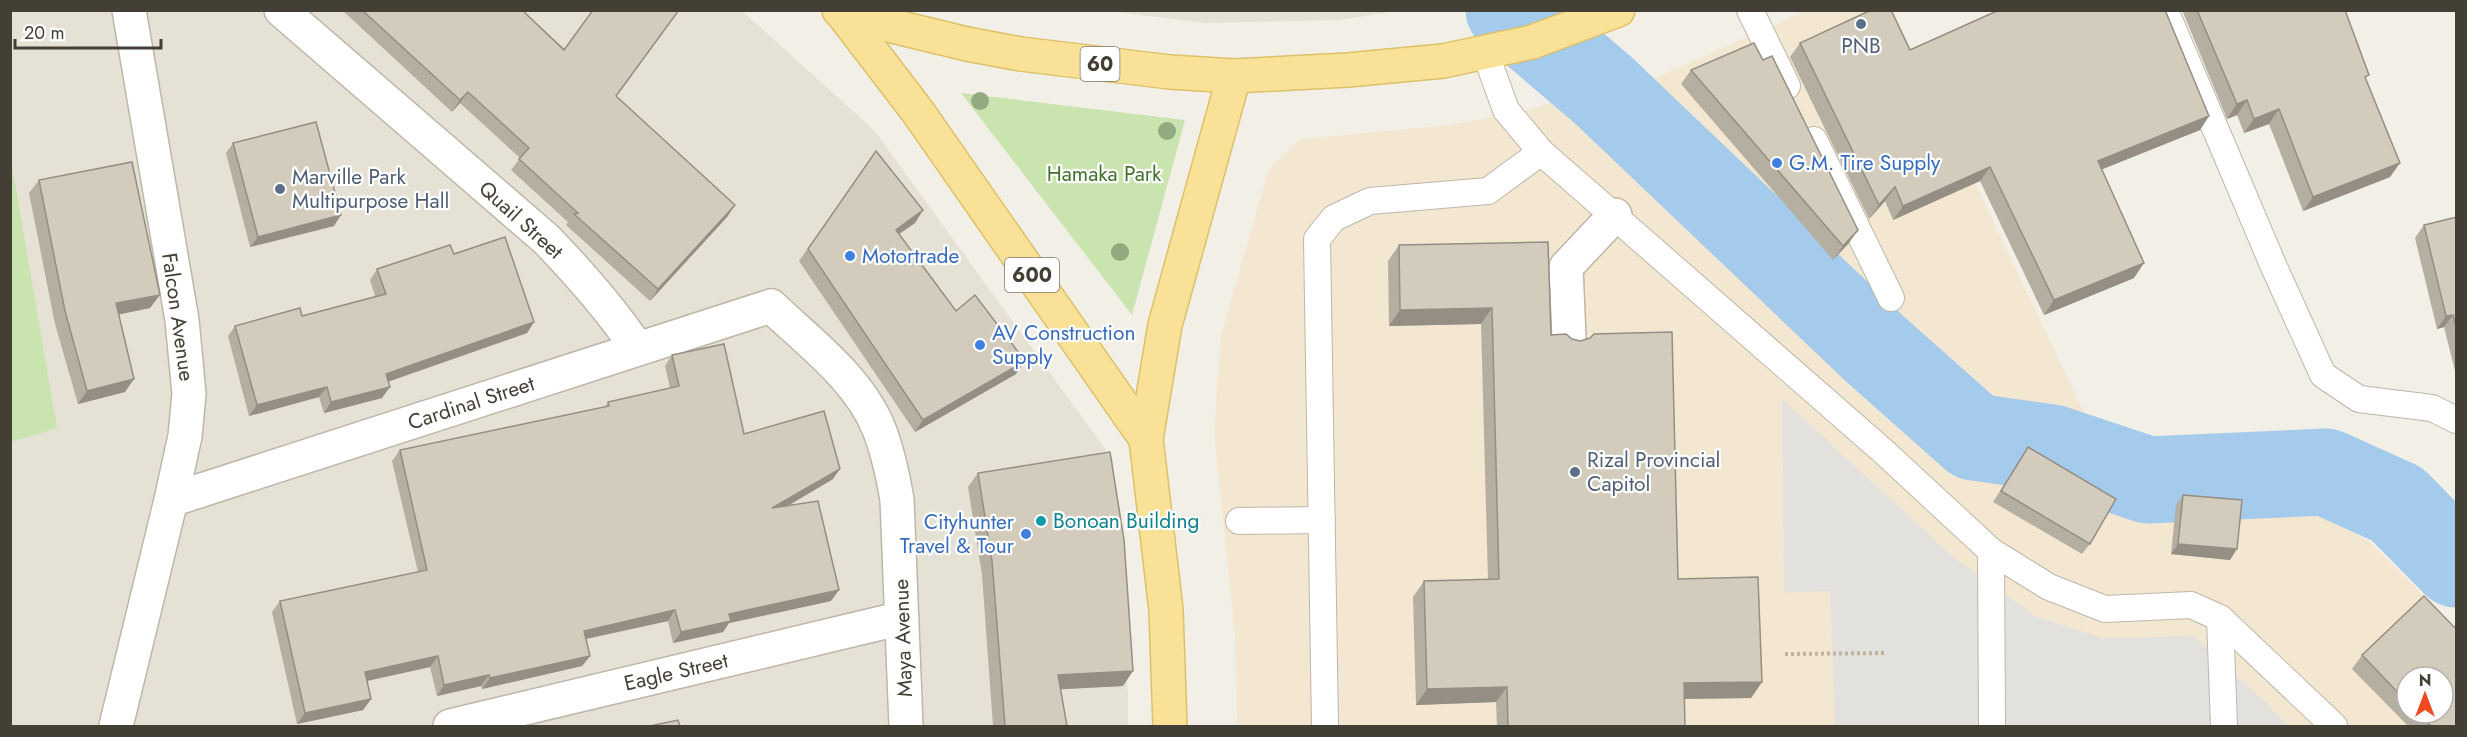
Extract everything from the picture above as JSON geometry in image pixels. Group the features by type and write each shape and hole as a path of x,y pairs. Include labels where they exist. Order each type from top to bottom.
{"main road":[{"name":"60","path":"841,12 967,44 1021,54 1170,72 1234,76 1348,70 1443,61 1532,42 1618,10"},
{"name":"600","path":"841,12 918,112 1146,439"},
{"name":"600","path":"1170,726 1166,610 1146,439 1165,325 1234,76"}],"street":[{"name":"Falcon Avenue","path":"116,726 171,500 185,436 189,394 187,361 129,10"},
{"name":"Quail Street","path":"281,10 546,239 586,279 637,348"},
{"path":"1569,338 1566,267 1615,215"},
{"name":"Cardinal Street","path":"171,500 771,306"},
{"name":"Maya Avenue","path":"771,306 842,374 863,401 879,428 891,466 897,500 906,726"},
{"name":"Eagle Street","path":"450,726 902,618"}],"lane":[{"path":"1750,10 1891,298"},
{"path":"2165,10 2274,267 2323,375 2360,399 2432,408 2457,420"},
{"path":"1485,52 1506,110 1541,152 1883,451 1991,551 2049,587 2105,609 2191,605 2220,618 2334,726"},
{"path":"1325,726 1317,239 1334,218 1370,201 1488,191 1541,152"},
{"path":"1239,521 1322,520"},
{"path":"1991,551 1992,726"},
{"path":"2220,618 2224,726"}],"path":[{"path":"1785,654 1887,653"}],"shaded area":[{"path":"10,11 742,11 874,130 1113,460 1128,726 11,726"},
{"path":"1109,11 1397,11 1339,20 1206,23"},
{"path":"1806,11 1893,11 2102,450 1961,400 1639,85"},
{"path":"1578,94 1950,436 1974,448 2021,453 2121,492 2231,504 2320,509 2373,545 2456,629 2456,726 1237,726 1235,638 1214,431 1221,335 1269,169 1301,139 1450,125 1532,109"},
{"path":"1782,399 1952,556 2037,617 2103,638 2194,636 2290,726 1835,726 1830,591 1784,593"}],"green space":[{"name":"Hamaka Park","path":"961,93 1185,120 1132,315"},
{"path":"11,160 57,428 10,442"}],"building":[{"path":"362,10 522,10 564,50 593,10 679,10 616,96 735,205 658,289 574,214 578,213 519,159 529,148 468,92 460,100"},
{"path":"1871,10 1891,10 1910,50 1999,10 2165,10 2209,116 2098,161 2144,263 2054,300 1990,167 1903,206 1895,187 1879,205 1800,43"},
{"path":"2197,10 2345,10 2369,75 2365,77 2400,163 2313,197 2279,109 2254,119 2247,100 2237,104"},
{"path":"1754,43 1763,60 1772,56 1858,230 1843,246 1691,70"},
{"name":"Marville Park Multipurpose Hall","path":"316,122 341,215 258,237 233,143"},
{"path":"876,151 923,210 896,230 956,311 975,295 1025,361 923,420 808,249"},
{"path":"132,162 160,295 116,303 134,379 87,391 65,311 39,180"},
{"path":"2457,217 2457,330 2453,315 2446,316 2424,225"},
{"path":"505,237 534,322 386,374 390,387 331,402 327,387 257,405 235,326 300,308 302,316 386,294 377,269 450,245 454,254"},
{"name":"Rizal Provincial Capitol","path":"1548,242 1551,335 1566,334 1580,341 1594,334 1672,332 1678,579 1758,577 1762,682 1684,683 1685,726 1508,726 1507,687 1427,689 1424,581 1499,579 1492,308 1400,310 1399,245"},
{"path":"724,344 744,434 824,411 840,469 772,508 818,501 839,590 729,614 731,621 681,632 675,610 584,631 590,656 490,678 489,675 444,685 438,656 365,672 371,699 305,713 280,601 427,570 400,450 609,406 608,402 679,386 672,355"},
{"path":"2028,447 2116,499 2090,544 2001,491"},
{"path":"1110,452 1124,540 1133,671 1058,675 1067,726 1005,726 992,561 978,473"},
{"path":"2183,495 2242,500 2237,549 2178,544"},
{"path":"2424,596 2457,630 2457,726 2430,725 2455,725 2455,665 2395,665 2395,689 2362,655"},
{"path":"678,720 680,726 650,726"}],"waterway":[{"path":"1509,10 1603,90 1875,349 1974,437 2052,448 2148,480 2326,472 2397,504 2456,564"}],"place":[{"name":"PNB","path":"1861,24"},
{"name":"G.M. Tire Supply","path":"1777,163"},
{"name":"Marville Park Multipurpose Hall","path":"280,189"},
{"name":"Motortrade","path":"850,256"},
{"name":"AV Construction Supply","path":"980,345"},
{"name":"Rizal Provincial Capitol","path":"1575,472"},
{"name":"Bonoan Building","path":"1041,521"},
{"name":"Cityhunter Travel & Tour","path":"1026,534"}]}
